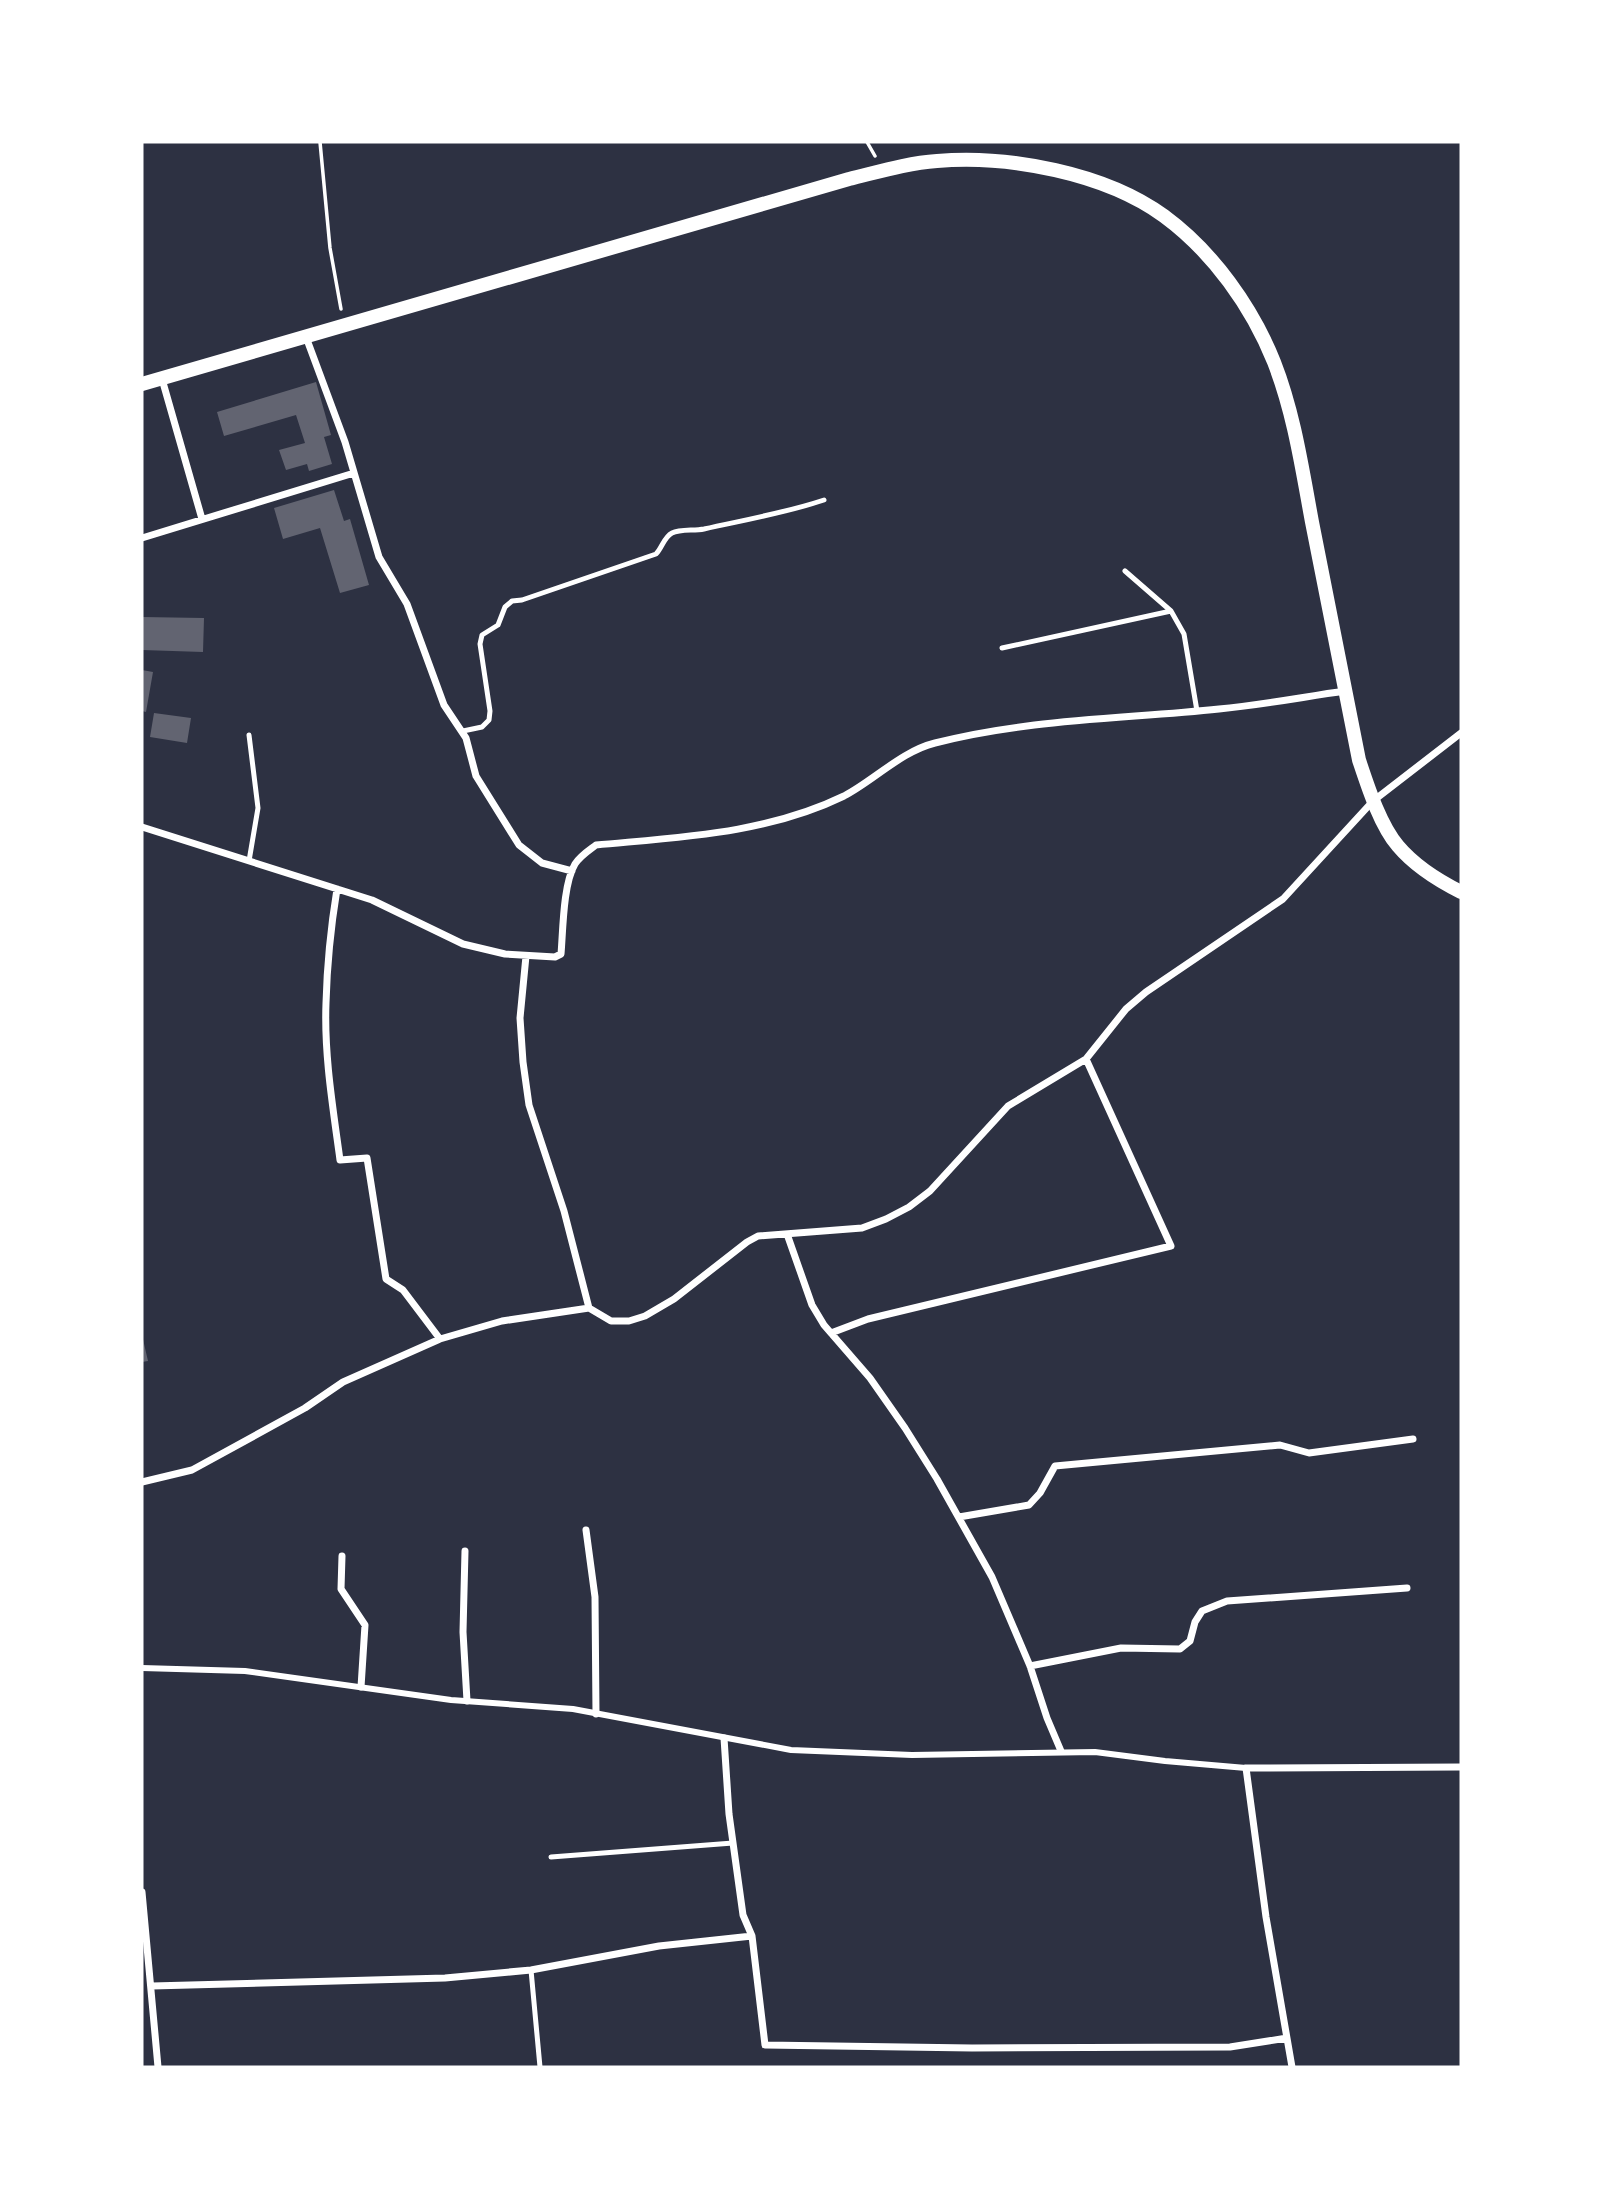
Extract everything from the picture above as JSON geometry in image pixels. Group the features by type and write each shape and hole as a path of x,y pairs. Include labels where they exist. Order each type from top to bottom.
{"main road":[{"path":"142,384 849,178 908,165 947,160 986,160 1041,167 1083,178 1137,201 1163,216 1186,235 1227,280 1260,332 1274,361 1293,422 1359,760 1373,801 1397,846 1434,876 1461,892"}],"street":[{"path":"306,337 354,473 379,557 407,604 447,713 463,731 477,776 519,845 542,863 572,871"},
{"path":"162,378 202,519"},
{"path":"142,538 354,473"},
{"path":"142,827 392,908 444,937 463,944 505,954 555,957 561,954 565,900 572,871 584,853 596,845 726,833 777,820 845,795 889,766 931,744 1027,725 1197,711 1345,691"},
{"path":"142,1482 192,1470 305,1408 343,1382 440,1339 502,1321 589,1308 611,1321 629,1321 645,1316 674,1299 758,1236 862,1228 909,1207 930,1191 1007,1106 1086,1059 1126,1009 1146,992 1283,899 1373,801 1461,733"},
{"path":"337,889 326,1003 328,1066 340,1160 367,1158 386,1279 403,1290 440,1339"},
{"path":"526,956 520,1018 529,1105 564,1211 589,1308"},
{"path":"831,1333 868,1319 1171,1246 1086,1059"},
{"path":"787,1234 812,1306 884,1398 960,1517 992,1577 1030,1666 1061,1751"},
{"path":"960,1517 1029,1505 1040,1493 1055,1466 1280,1445 1309,1453 1413,1439"},
{"path":"586,1530 595,1597 596,1714"},
{"path":"465,1551 463,1632 467,1701"},
{"path":"342,1556 341,1589 365,1625 361,1687"},
{"path":"1030,1666 1121,1648 1180,1649 1190,1641 1195,1622 1202,1611 1227,1601 1407,1588"},
{"path":"142,1668 245,1671 467,1701 573,1709 791,1750 990,1756 1061,1751 1096,1752 1246,1768 1461,1767"},
{"path":"724,1738 733,1843 743,1915 752,1937 765,2045 972,2048 1230,2047 1287,2038"},
{"path":"1246,1768 1266,1917 1292,2067"},
{"path":"142,1892 158,2067"},
{"path":"152,1986 433,1979 531,1970 659,1946 752,1937"}],"lane":[{"path":"463,731 482,727 489,720 480,644 482,635 498,625 505,607 512,601 522,600 656,554 673,532 692,531 797,509 824,500"},
{"path":"1125,571 1171,611 1184,634 1197,711"},
{"path":"1002,648 1171,611"},
{"path":"249,735 258,808 249,861"},
{"path":"551,1857 733,1843"},
{"path":"531,1970 540,2067"}],"path":[{"path":"320,142 330,248 341,312 337,328"}],"building":[{"path":"316,382 331,435 324,437 332,464 309,471 307,464 286,470 279,450 305,443 296,415 224,436 217,412"},
{"path":"334,490 344,521 350,519 369,585 340,593 320,528 283,539 274,508"},
{"path":"142,617 204,618 203,652 142,650"},
{"path":"142,670 153,672 146,712 142,711"},
{"path":"154,713 191,718 187,743 150,737"},
{"path":"142,1335 148,1361 142,1362"}]}
